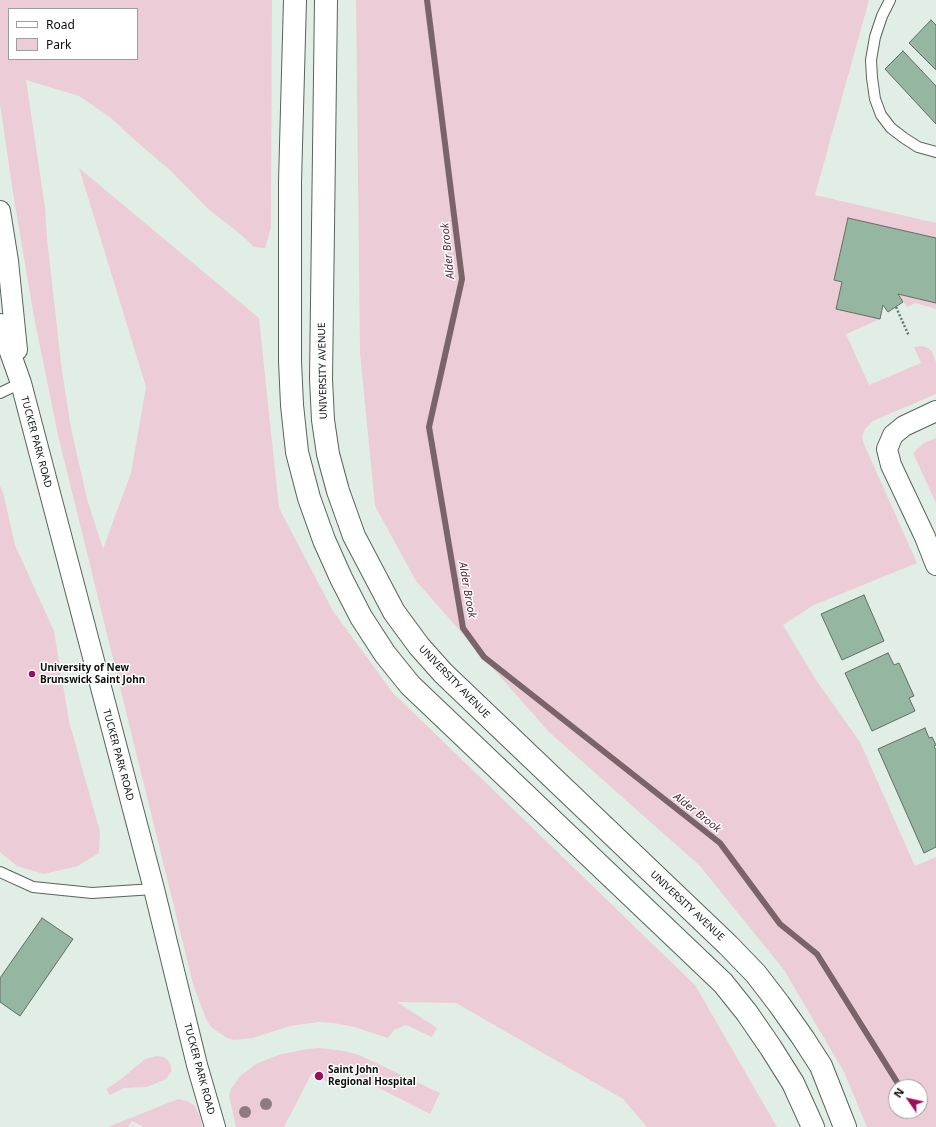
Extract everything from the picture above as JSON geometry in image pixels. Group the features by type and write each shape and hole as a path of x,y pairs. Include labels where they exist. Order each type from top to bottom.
{"main road":[{"path":"295,0 290,189 290,361 292,405 297,452 309,498 324,540 341,578 361,617 385,654 410,685 723,983 747,1013 793,1083 813,1127"},
{"name":"UNIVERSITY AVENUE","path":"326,0 321,379 322,406 328,454 338,491 354,536 394,612 419,646 443,673 728,945 756,974 784,1010 821,1066 846,1127"}],"street":[{"name":"TUCKER PARK ROAD","path":"0,211 8,261 20,383"},
{"name":"TUCKER PARK ROAD","path":"0,324 20,383 154,890 188,1030 215,1127"},
{"path":"936,411 904,426 892,435 887,449 891,465 936,565"}],"lane":[{"path":"890,0 882,16 875,37 871,60 875,99 881,115 891,128 918,147 936,152"},
{"path":"0,393 20,383"},
{"path":"0,872 33,887 92,892 154,890"}],"path":[{"path":"896,307 909,336"}],"green space":[{"path":"0,0 272,0 271,228 265,248 254,247 207,208 172,172 111,118 79,96 26,80 45,207 47,239 62,371 71,428 87,499 103,549 131,473 146,387 79,168 259,318 279,508 333,611 393,693 695,985 777,1127 647,1127 623,1099 456,1003 397,1002 437,1028 432,1037 406,1025 394,1030 388,1038 354,1027 319,1022 290,1026 253,1038 234,1040 227,1038 211,1027 206,1019 193,984 58,435 34,317 0,104"},
{"path":"356,0 869,0 815,195 936,223 936,238 848,218 834,280 842,282 836,309 880,319 846,334 869,385 921,363 914,347 922,346 928,348 932,351 936,362 936,394 873,421 865,429 862,438 917,563 814,605 783,625 816,680 860,742 915,866 936,857 936,1127 867,1127 844,1072 784,970 700,866 549,732 416,581 375,506 360,352"},
{"path":"898,294 936,303 936,309 915,303 907,307"},
{"path":"936,438 936,503 913,453 924,443"},
{"path":"0,486 3,492 15,545 54,631 69,721 100,832 99,853 78,866 44,874 17,866 0,852"},
{"path":"319,1048 344,1051 359,1055 440,1093 430,1114 337,1067 329,1083 312,1073 284,1127 236,1127 229,1096 231,1089 240,1076 256,1064 278,1055"},
{"path":"157,1056 164,1057 168,1060 171,1066 171,1072 166,1079 147,1087 124,1088 110,1095 106,1089 120,1080 145,1059"},
{"path":"178,1099 187,1101 194,1105 200,1116 202,1127 144,1127 132,1121 128,1127 108,1127"}],"building":[{"path":"931,20 936,25 936,70 909,43"},
{"path":"903,51 936,86 936,124 885,69"},
{"path":"848,218 936,238 936,303 898,294 903,302 888,312 883,305 880,319 836,309 842,282 834,280"},
{"path":"864,595 884,641 842,660 821,614"},
{"path":"888,653 894,665 899,663 914,696 909,698 915,711 872,731 845,673"},
{"path":"925,728 929,738 932,737 936,745 934,746 936,750 936,847 924,853 878,749"},
{"path":"42,918 73,939 20,1016 0,1002 0,978"}],"waterway":[{"name":"Alder Brook","path":"427,0 462,279 429,427 463,628 484,657 720,843 780,924 817,954 895,1079"}],"place":[{"name":"University of New Brunswick Saint John","path":"32,674"},
{"name":"Saint John Regional Hospital","path":"319,1076"}]}
